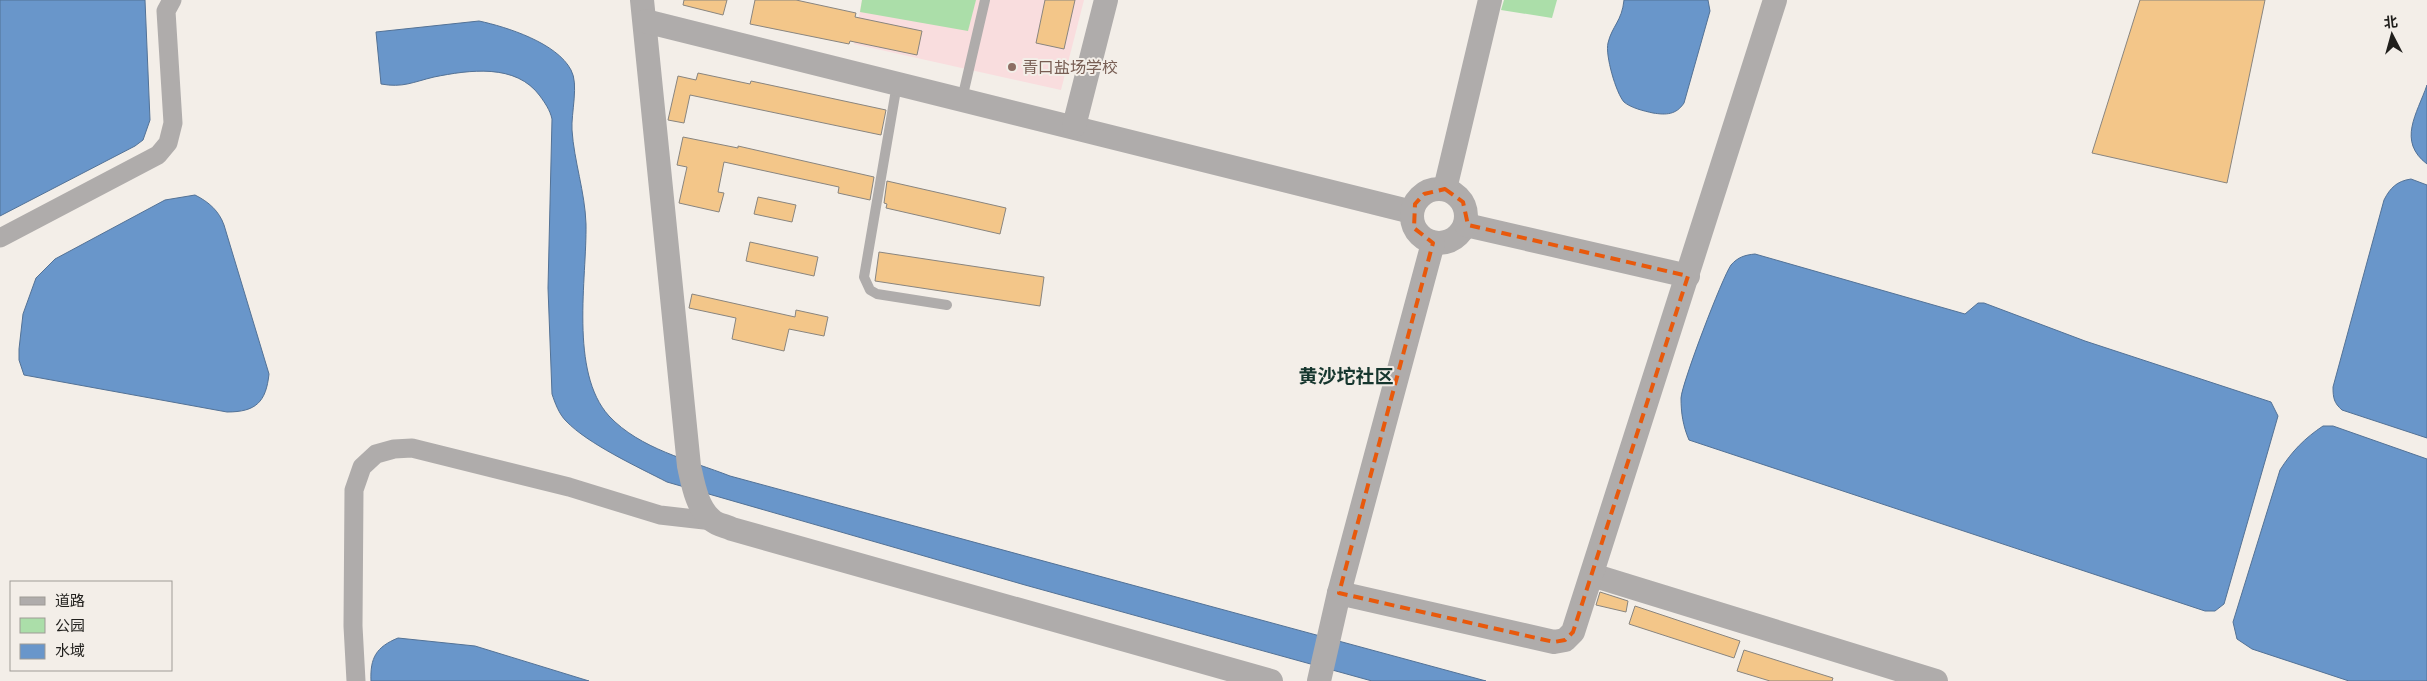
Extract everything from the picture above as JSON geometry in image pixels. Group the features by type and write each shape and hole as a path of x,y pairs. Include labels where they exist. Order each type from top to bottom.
{"street":[{"path":"0,238 158,155 168,143 173,123 166,11 172,0"},
{"path":"1074,126 1106,0"},
{"path":"1445,189 1490,0"},
{"path":"1340,593 1554,642 1565,640 1573,632 1775,0"},
{"path":"713,521 701,505 694,488 689,466 644,11 897,83 1412,212"},
{"path":"1438,189 1445,189 1458,196 1463,202 1467,217 1466,225 1456,238 1441,244 1433,243 1419,235 1414,228 1412,212 1418,198 1438,189"},
{"path":"1466,225 1688,276"},
{"path":"1319,681 1340,593 1433,243"},
{"path":"356,681 353,616 354,490 362,467 376,454 394,448 412,448 569,487 660,515 713,521 741,531 1271,681"},
{"path":"1592,575 1936,681"}],"lane":[{"path":"962,99 985,0"},
{"path":"897,83 864,277 870,290 877,294 947,306"}],"highlighted area":[{"path":"1445,189 1463,202 1468,225 1688,276 1573,632 1565,640 1554,642 1339,593 1433,243 1414,228 1415,204 1424,194"}],"shaded area":[{"name":"青口盐场学校","path":"862,0 1084,0 1061,90 854,44"}],"green space":[{"path":"862,0 976,0 968,31 860,12"},
{"path":"1504,0 1557,0 1552,18 1501,10"}],"water":[{"path":"0,0 145,0 150,120 143,140 135,146 0,216"},
{"path":"1624,0 1708,0 1710,11 1684,103 1674,112 1658,114 1634,108 1624,102 1618,91 1607,49"},
{"path":"479,21 517,32 543,44 564,60 571,70 575,91 572,130 584,200 586,224 583,297 584,350 589,375 597,397 609,416 635,437 666,452 730,476 1486,681 1372,681 1025,585 667,482 587,438 575,430 564,418 557,408 552,394 548,288 552,119 547,107 530,85 518,78 491,72 477,71 448,74 402,85 381,84 376,32"},
{"path":"2427,85 2427,164 2418,155 2411,137 2415,117"},
{"path":"2411,179 2427,185 2427,438 2342,410 2336,403 2333,391 2384,200 2394,186 2402,181"},
{"path":"195,195 213,207 224,225 269,374 268,384 258,404 245,410 227,412 24,375 19,360 23,314 36,278 55,259 165,200"},
{"path":"1755,254 1965,314 1978,303 1984,303 2085,341 2271,402 2278,416 2224,604 2215,611 2205,611 1689,440 1681,409 1681,398 1695,353 1711,309 1731,265 1742,257"},
{"path":"2323,426 2333,426 2427,459 2427,681 2349,681 2252,649 2237,639 2233,622 2280,470 2299,445"},
{"path":"398,638 475,646 589,681 371,681 373,660 376,654 384,645"}],"building":[{"path":"684,0 727,0 723,15 683,5"},
{"path":"755,0 796,0 856,13 855,17 922,31 917,55 850,41 849,44 750,24"},
{"path":"1045,0 1075,0 1064,49 1036,43"},
{"path":"2140,0 2265,0 2227,183 2092,153"},
{"path":"698,73 750,84 751,81 886,110 881,135 690,95 684,123 668,120 678,76 696,80"},
{"path":"683,137 738,148 738,146 874,177 870,200 838,193 839,187 724,162 718,192 724,193 719,212 679,203 687,167 677,165"},
{"path":"887,181 1006,208 1000,234 886,208 887,204 884,203"},
{"path":"758,197 796,205 792,222 754,214"},
{"path":"750,242 818,257 814,276 746,261"},
{"path":"879,252 1044,277 1040,306 875,281"},
{"path":"692,294 795,317 796,310 828,317 824,336 789,329 784,351 732,339 736,318 689,308"},
{"path":"1600,592 1628,601 1626,612 1596,605"},
{"path":"1635,606 1740,641 1734,658 1629,624"},
{"path":"1744,650 1833,678 1832,681 1770,681 1737,671"}],"place":[{"name":"青口盐场学校","path":"1012,67"}],"district":[{"name":"黄沙坨社区","path":"1346,376"}]}
